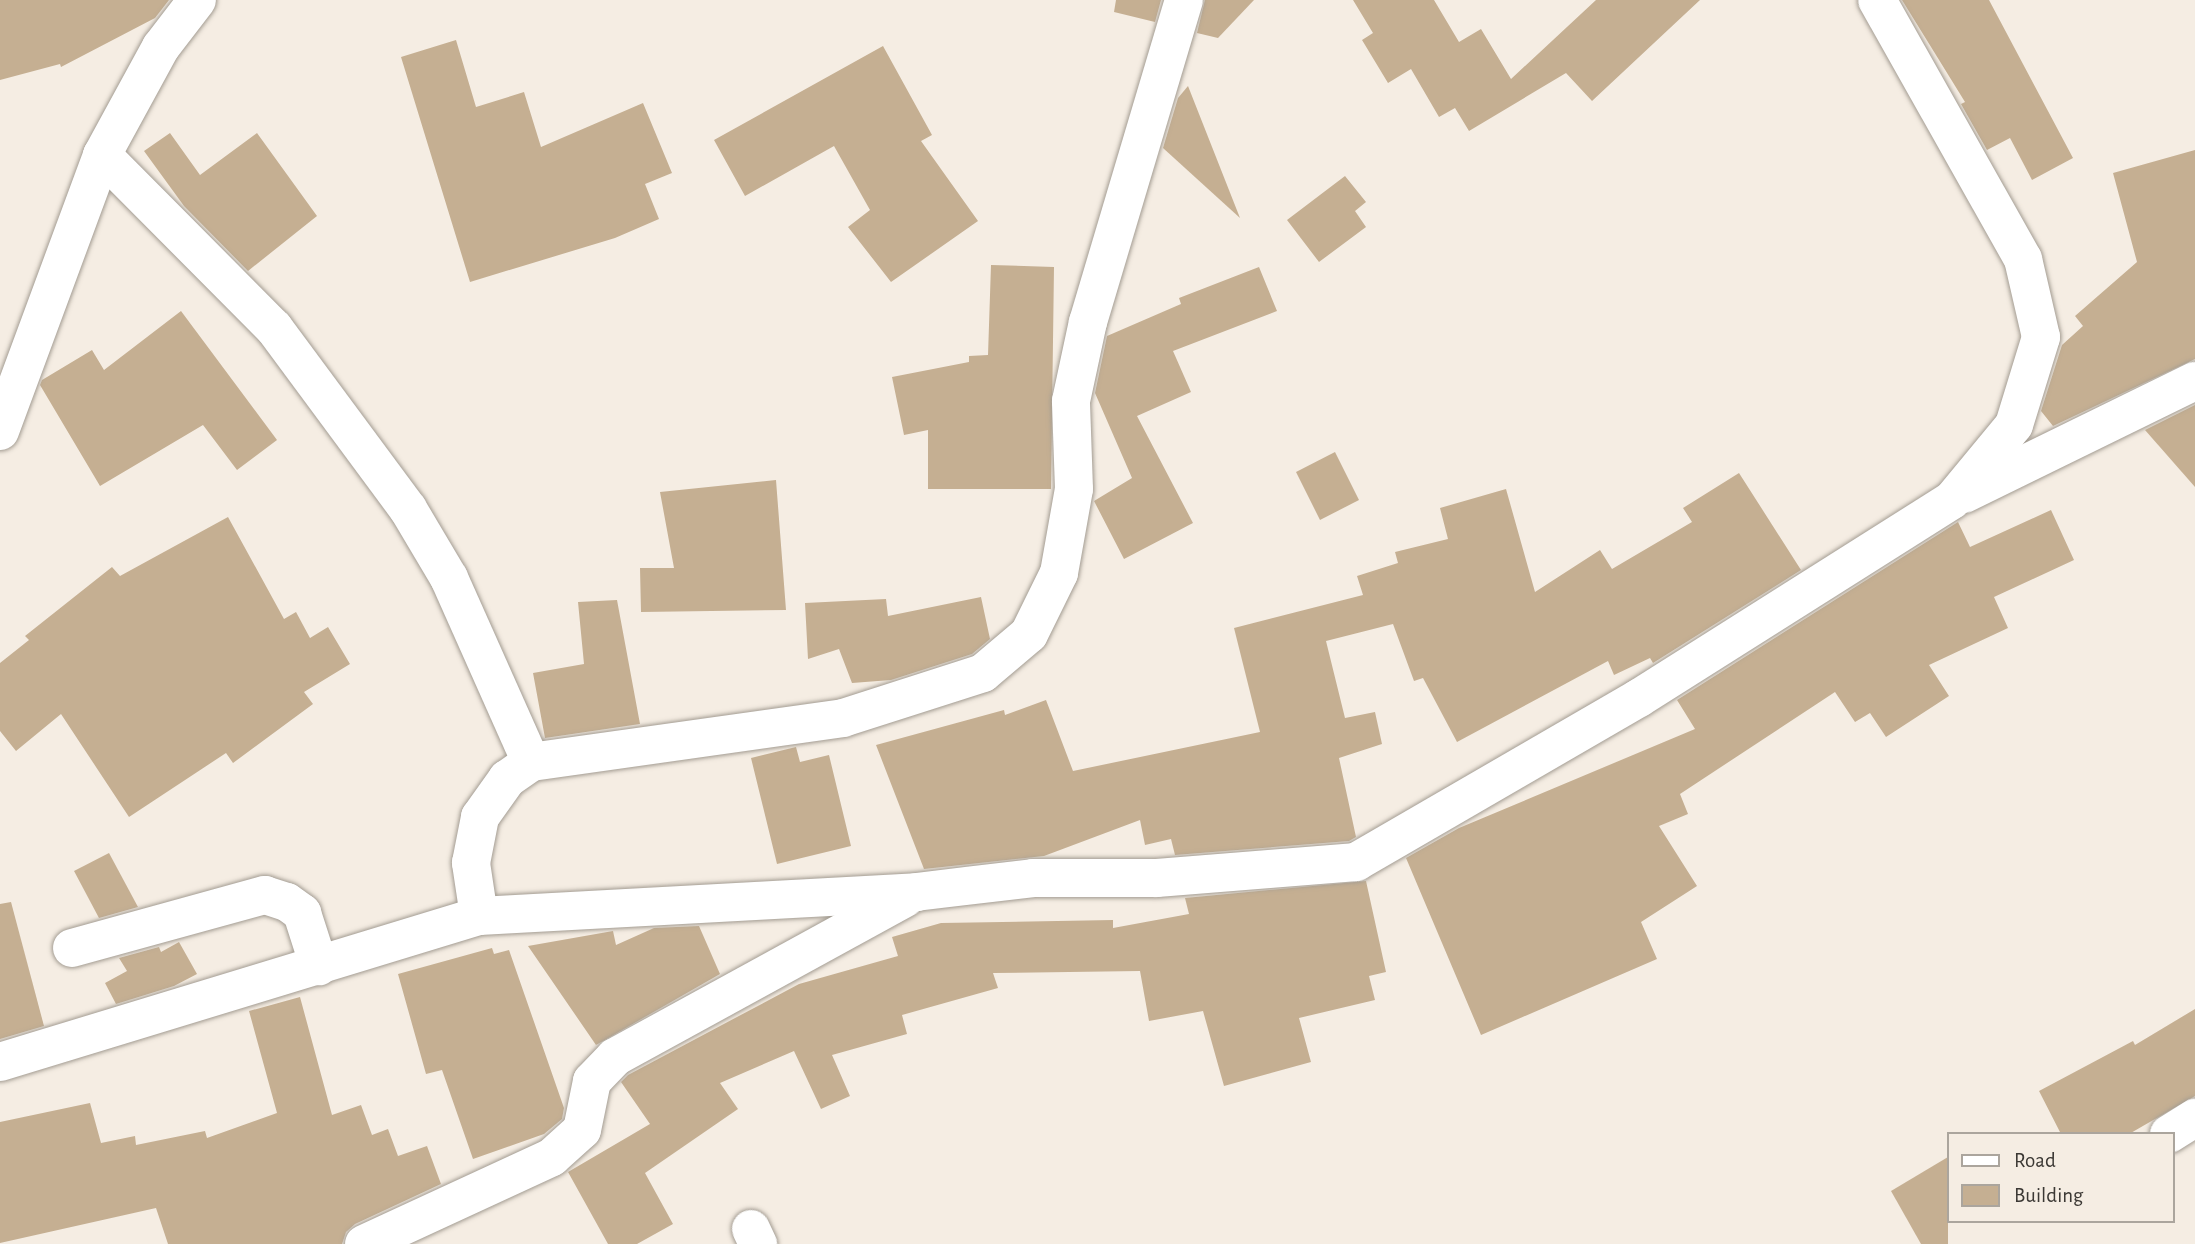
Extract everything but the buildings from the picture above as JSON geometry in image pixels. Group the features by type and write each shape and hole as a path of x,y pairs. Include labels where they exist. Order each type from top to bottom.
{"street":[{"path":"0,431 102,155 161,47 197,0"},
{"path":"479,916 471,863 480,817 508,779 531,762 844,718 983,673 1029,634 1059,573 1074,489 1071,401 1088,322 1184,0"},
{"path":"1877,0 2023,259 2041,337 2014,425 1952,500"},
{"path":"102,155 274,328 408,509 449,578 531,762"},
{"path":"0,1062 479,916 916,892 1033,878 1157,878 1356,862 1639,698 1952,500 2195,381"},
{"path":"364,1244 552,1157 582,1130 592,1081 615,1057 916,892"},
{"path":"72,948 265,895 287,902 302,914 319,966"},
{"path":"2172,1132 2195,1118"}]}
